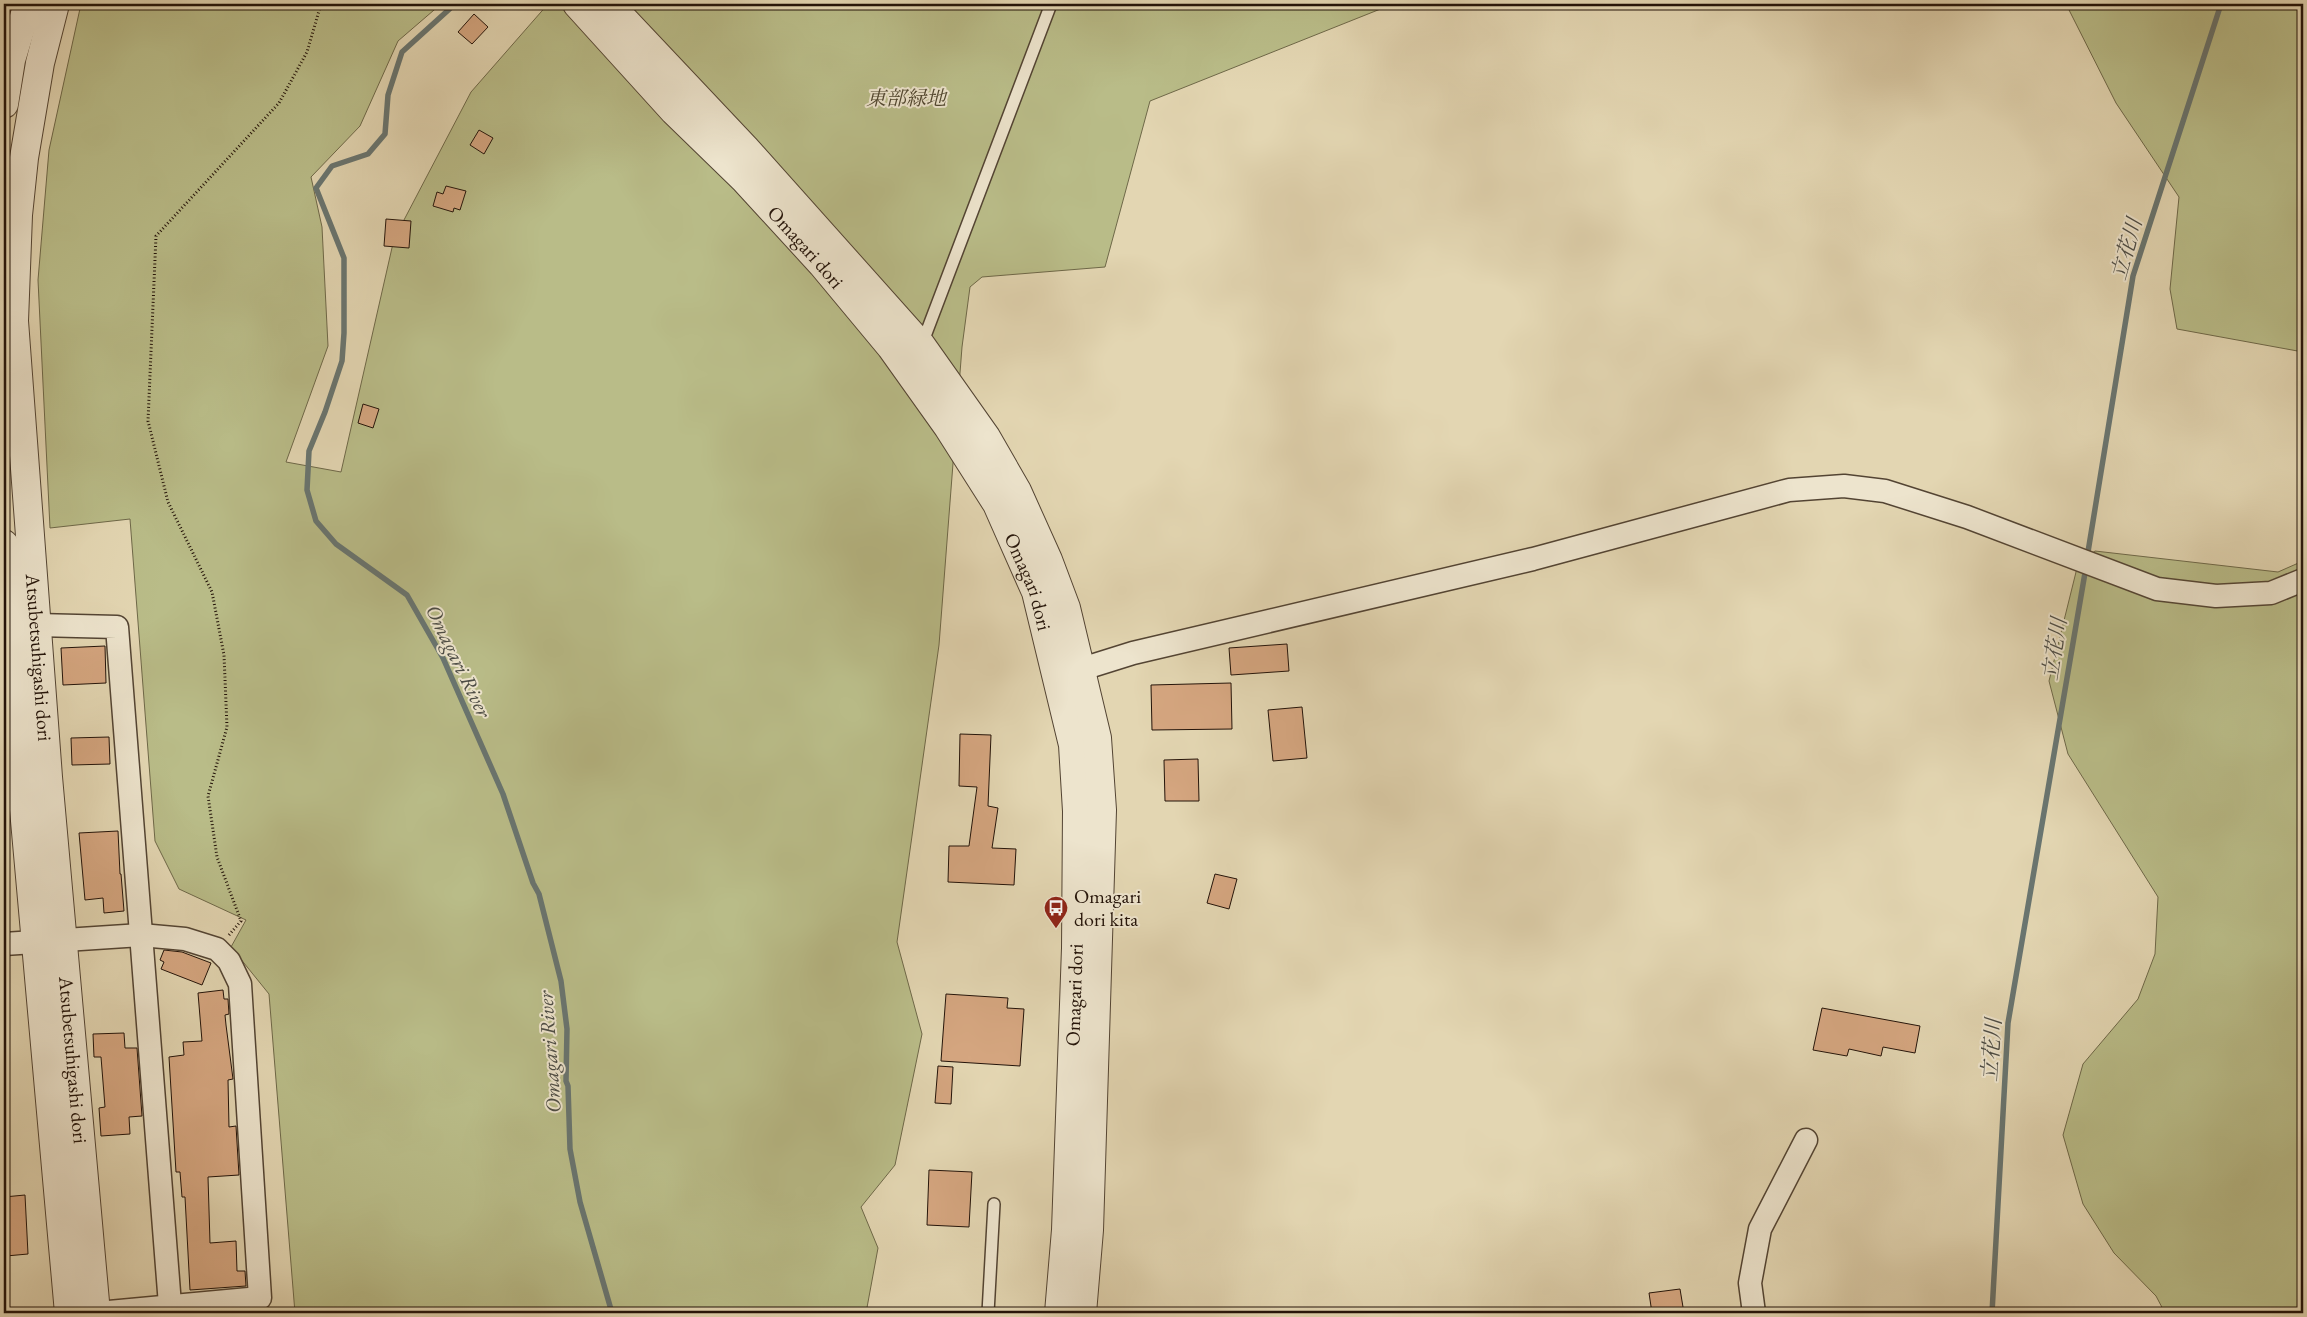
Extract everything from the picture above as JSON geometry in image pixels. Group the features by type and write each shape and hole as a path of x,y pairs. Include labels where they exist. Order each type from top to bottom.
{"street":[{"path":"4,104 11,60 28,4"},
{"name":"Atsubetsuhigashi dori","path":"56,4 14,156 18,215 14,321 22,787 69,1313"},
{"name":"Omagari dori","path":"577,4 610,17 744,148 921,346 986,437 1017,491 1048,560 1066,608 1077,810 1076,948 1066,1230 1059,1313"},
{"name":"Omagari dori","path":"610,17 674,111 745,180 822,264 891,347 948,427 997,504 1097,738 1102,810 1089,1230 1082,1313"},
{"path":"1069,672 1133,653 1533,559 1789,490 1844,486 1885,491 1967,517 2157,589 2216,596 2271,593 2303,580"},
{"name":"Atsubetsuhigashi dori","path":"4,544 18,632 48,777 97,1313"},
{"path":"18,632 117,627 170,1305"},
{"path":"4,944 141,935 184,938 217,949 229,961 240,984 260,1298 97,1313"},
{"path":"1754,1313 1750,1283 1760,1229 1806,1140"}],"lane":[{"path":"921,346 1051,4"},
{"path":"988,1313 994,1204"}],"path":[{"path":"217,949 240,921 217,857 208,796 227,727 224,655 212,592 168,502 148,421 156,236 279,103 307,52 322,4"}],"green space":[{"name":"東部緑地","path":"81,4 441,4 398,41 360,126 311,177 322,227 328,346 286,462 341,472 394,239 471,92 548,4 1393,4 1150,101 1105,267 982,277 970,287 962,347 939,645 897,942 922,1034 895,1165 861,1207 878,1248 866,1313 295,1313 269,994 231,947 246,920 179,889 155,841 130,519 50,528 38,280 49,150"},
{"path":"2066,4 2303,4 2303,352 2177,329 2170,289 2179,197 2116,103"},
{"path":"2095,551 2278,572 2303,561 2303,1313 2165,1313 2156,1296 2114,1253 2083,1204 2063,1135 2083,1064 2138,999 2155,954 2158,897 2068,754 2049,681 2078,564"}],"building":[{"path":"474,14 488,27 472,44 458,32"},
{"path":"479,130 493,138 484,154 470,145"},
{"path":"446,186 466,191 460,210 454,208 453,212 433,206 437,192 443,194"},
{"path":"386,219 411,221 409,248 384,246"},
{"path":"363,404 379,409 373,428 358,423"},
{"path":"1287,644 1289,671 1231,675 1229,648"},
{"path":"105,646 106,683 63,685 61,648"},
{"path":"1231,683 1232,729 1152,730 1151,685"},
{"path":"1302,707 1307,758 1273,761 1268,710"},
{"path":"960,734 991,735 988,806 998,808 992,848 1016,849 1014,885 948,882 949,846 969,846 977,787 959,786"},
{"path":"109,737 110,764 72,765 71,738"},
{"path":"1198,759 1199,801 1165,801 1164,760"},
{"path":"118,831 124,911 104,913 103,898 85,900 79,833"},
{"path":"1215,874 1237,879 1229,909 1207,903"},
{"path":"164,950 182,952 211,963 202,985 161,969 164,962 160,960"},
{"path":"223,990 224,999 228,999 229,1014 225,1015 233,1079 228,1080 229,1127 236,1126 239,1175 208,1177 210,1243 236,1241 237,1271 245,1271 246,1286 190,1290 185,1197 182,1197 180,1172 176,1172 169,1057 184,1055 183,1042 202,1041 198,993"},
{"path":"946,994 1008,998 1007,1008 1024,1009 1020,1066 941,1061"},
{"path":"1822,1008 1920,1026 1915,1053 1883,1047 1881,1056 1849,1049 1847,1056 1813,1050"},
{"path":"124,1033 125,1048 137,1048 142,1116 129,1117 130,1134 101,1136 99,1108 105,1107 101,1057 94,1057 93,1034"},
{"path":"938,1066 953,1067 951,1104 935,1103"},
{"path":"929,1170 972,1172 969,1227 927,1225"},
{"path":"25,1195 28,1254 6,1256 6,1246 4,1246 4,1197"},
{"path":"1680,1289 1684,1313 1652,1313 1649,1293"}],"waterway":[{"name":"Omagari River","path":"455,4 402,52 388,95 385,134 368,154 332,166 316,188 344,258 344,333 342,361 325,412 309,451 307,490 316,521 336,544 407,595 443,658 503,794 533,883 539,894 561,981 567,1029 566,1081 568,1086 570,1149 580,1202 612,1313"},
{"name":"立花川","path":"2087,558 2133,276 2221,4"},
{"name":"立花川","path":"1992,1313 2008,1023 2086,567"}],"place":[{"name":"Omagari dori kita","path":"1056,929"}]}
